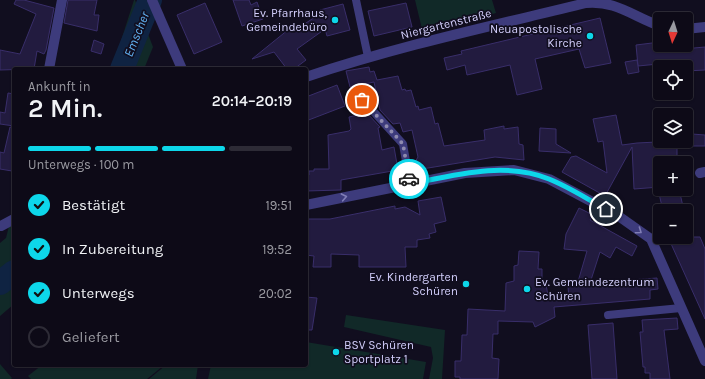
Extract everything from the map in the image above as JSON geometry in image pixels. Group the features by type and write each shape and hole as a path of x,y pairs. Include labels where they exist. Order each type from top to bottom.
{"street":[{"path":"49,67 62,0"},
{"path":"152,0 181,67"},
{"name":"Niergartenstraße","path":"308,76 368,57 429,40 599,1 614,5 653,23"},
{"path":"693,28 705,27"},
{"path":"308,204 465,173 514,170 549,179 617,215 651,239 705,361"},
{"path":"1,226 12,220"}],"lane":[{"path":"356,0 368,57"},
{"path":"362,100 403,144 410,184"},
{"path":"608,315 681,308"}],"green space":[{"path":"135,0 153,47 145,67 113,67"},
{"path":"415,0 492,0 496,13 423,33"},
{"path":"12,225 12,306 0,316 0,243 6,238 9,226"},
{"path":"346,315 445,330 442,379 429,379 433,358 431,347 344,327"},
{"name":"BSV Schüren Sportplatz 1","path":"308,342 426,362 423,379 208,379 211,367 308,367"},
{"path":"0,364 12,378 11,379 0,379"},
{"path":"39,367 162,367 147,379 31,379 28,376"},
{"path":"164,367 198,367 196,379 149,379"}],"building":[{"path":"16,0 24,0 54,8 46,50 44,54 37,51 34,67 12,67 12,70 0,70 0,50 20,54 36,14 14,4"},
{"path":"68,0 97,0 94,15 99,15 97,31 64,23"},
{"path":"233,0 249,0 251,5 257,2 263,19 242,26"},
{"path":"205,3 222,42 194,54 177,15"},
{"path":"406,3 412,27 374,36 368,11"},
{"path":"343,4 350,30 327,36 325,29 297,49 306,60 297,67 285,67 274,52 252,59 294,25 297,29 321,13 320,10"},
{"path":"600,18 611,63 585,68 579,49 535,59 542,89 517,95 510,65 467,75 465,65 447,70 444,58 462,54 461,51"},
{"path":"94,40 104,44 101,54 91,51"},
{"path":"653,43 653,52 693,52 693,48 705,47 705,70 693,71 693,60 653,60 653,65 638,66 636,45"},
{"path":"637,60 639,72 628,74 625,62"},
{"path":"369,67 370,72 374,71 377,80 398,76 402,90 411,90 416,107 418,106 419,110 431,107 435,124 438,123 444,146 485,140 484,130 504,126 504,129 518,127 519,144 523,145 524,160 495,157 422,169 421,164 415,162 418,157 412,130 403,132 400,123 393,124 380,110 374,82 350,87 346,71"},
{"path":"337,85 345,106 308,120 308,96"},
{"path":"8,93 12,94 12,126 0,124 0,112 5,113"},
{"path":"367,113 380,127 378,128 382,150 394,147 398,170 341,180 341,190 308,191 309,171 314,171 314,169 329,169 328,135 349,131 351,129 349,117"},
{"path":"616,115 622,145 653,142 653,148 677,148 677,156 653,156 653,188 634,189 632,147 605,196 562,172 571,157 576,156 607,173 603,141 598,142 593,119"},
{"path":"10,127 12,128 12,171 0,169 0,152 4,153"},
{"path":"540,128 556,129 556,144 571,153 539,151"},
{"path":"693,134 705,135 705,146 693,146"},
{"path":"660,196 681,196 682,204 661,204"},
{"path":"441,197 446,221 434,224 436,232 429,234 430,238 417,240 417,247 405,247 406,267 359,267 359,255 331,254 331,267 313,267 314,256 308,255 308,219 330,219 395,206 395,209 405,207 420,215 418,201"},
{"path":"579,208 593,215 590,220 637,246 632,256 616,247 610,258 600,252 590,283 657,278 658,289 650,290 650,299 554,307 555,317 535,327 533,322 498,321 498,334 493,334 492,358 499,359 498,379 460,379 460,377 455,377 455,361 461,361 462,335 467,335 468,309 505,311 506,283 514,281 514,266 518,265 519,251 539,252 538,269 542,269 542,284 546,284 548,296 569,299 568,286 577,285 587,251 564,249 566,234"},
{"path":"693,237 700,237 705,249 705,319 671,244 693,244"},
{"path":"308,297 317,298 312,330 308,330"},
{"path":"677,318 678,329 664,330 670,379 650,379 650,373 645,373 645,367 643,367 640,332 643,332 642,320"},
{"path":"613,323 617,379 592,379 588,325"}],"waterway":[{"name":"Emscher","path":"123,67 150,0"},
{"name":"Emscher","path":"0,283 12,274"}],"way so far":[{"path":"362,100 403,144 409,179"}],"place":[{"name":"Ev. Pfarrhaus, Gemeindebüro","path":"335,20"},
{"name":"Neuapostolische Kirche","path":"590,36"},
{"name":"Ev. Kindergarten Schüren","path":"466,284"},
{"name":"Ev. Gemeindezentrum Schüren","path":"527,289"},
{"name":"BSV Schüren Sportplatz 1","path":"336,352"}],"route":[{"path":"409,179 410,184 465,173 514,170 549,179 606,209"}]}
